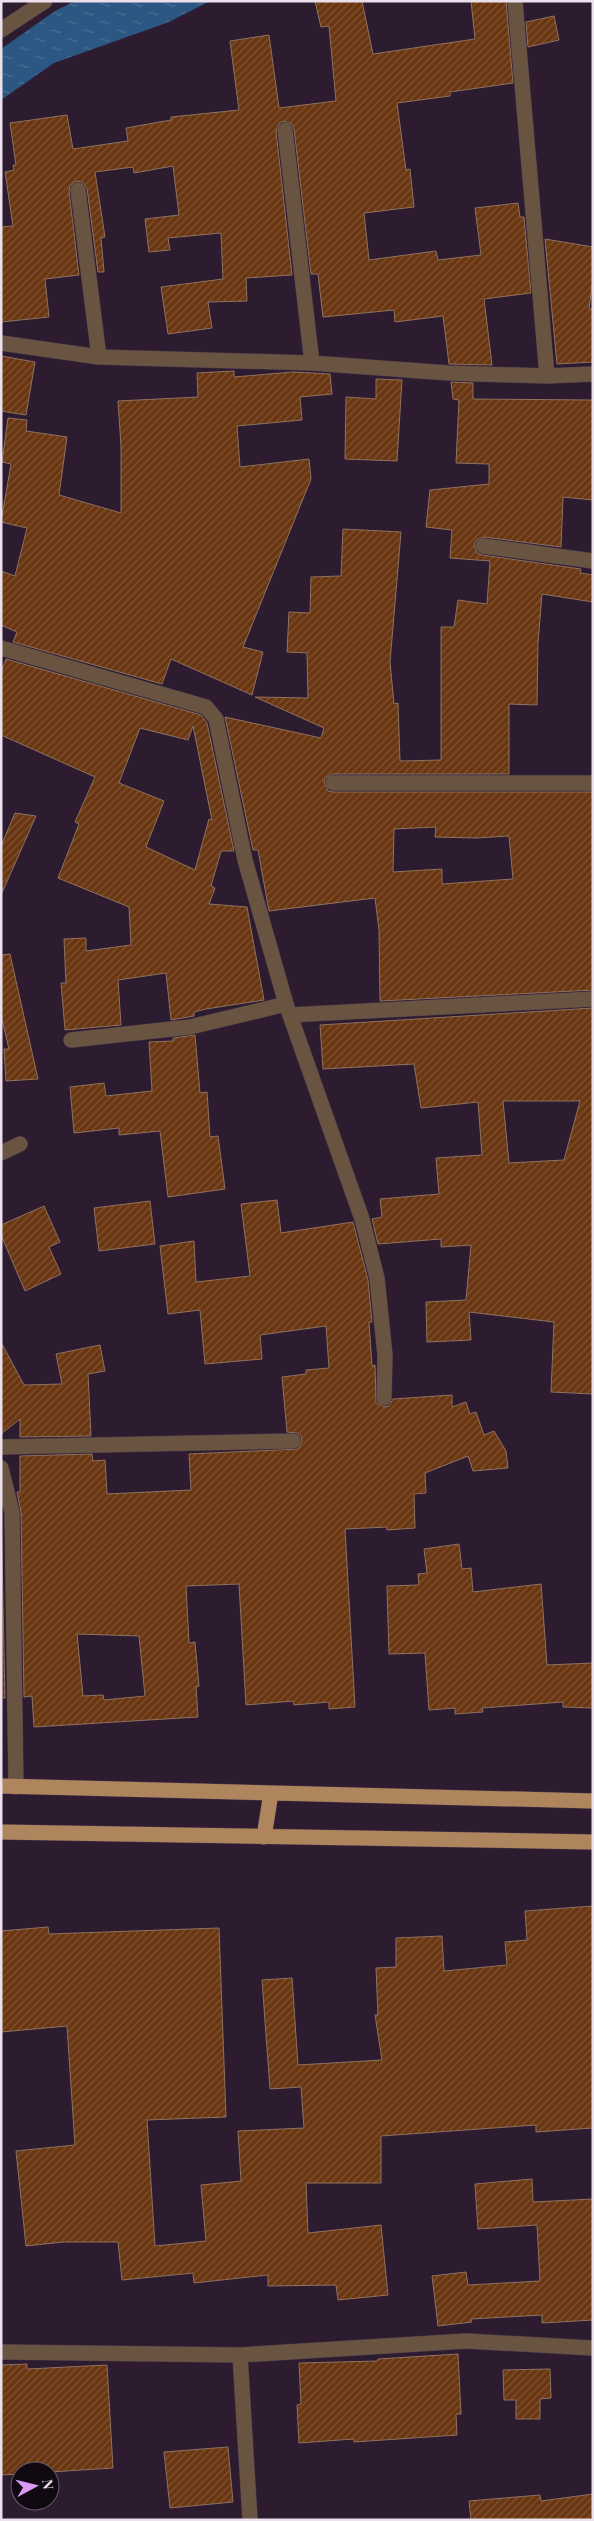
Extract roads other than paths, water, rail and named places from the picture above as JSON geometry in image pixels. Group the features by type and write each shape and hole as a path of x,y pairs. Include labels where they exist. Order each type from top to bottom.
{"main road":[{"path":"6,1785 593,1801"},
{"path":"264,1837 271,1793"},
{"path":"1,1832 593,1842"}],"street":[{"path":"1,30 44,1"},
{"path":"515,1 547,376"},
{"path":"285,130 312,363"},
{"path":"78,190 99,356"},
{"path":"1,343 99,356 312,363 448,373 547,376 593,374"},
{"path":"483,546 593,561"},
{"path":"1,648 206,707 216,719 245,860 288,1009 362,1218 378,1278 385,1355 384,1398"},
{"path":"333,783 593,783"},
{"path":"71,1040 190,1027 288,1009 593,999"},
{"path":"1,1153 20,1144"},
{"path":"1,1447 293,1441"},
{"path":"1,1468 12,1512 6,1785"},
{"path":"1,2352 240,2355 466,2341 593,2348"},
{"path":"240,2355 250,2520"}],"water":[{"path":"75,1 210,1 169,22 54,63 1,100 1,49 55,11"}]}
